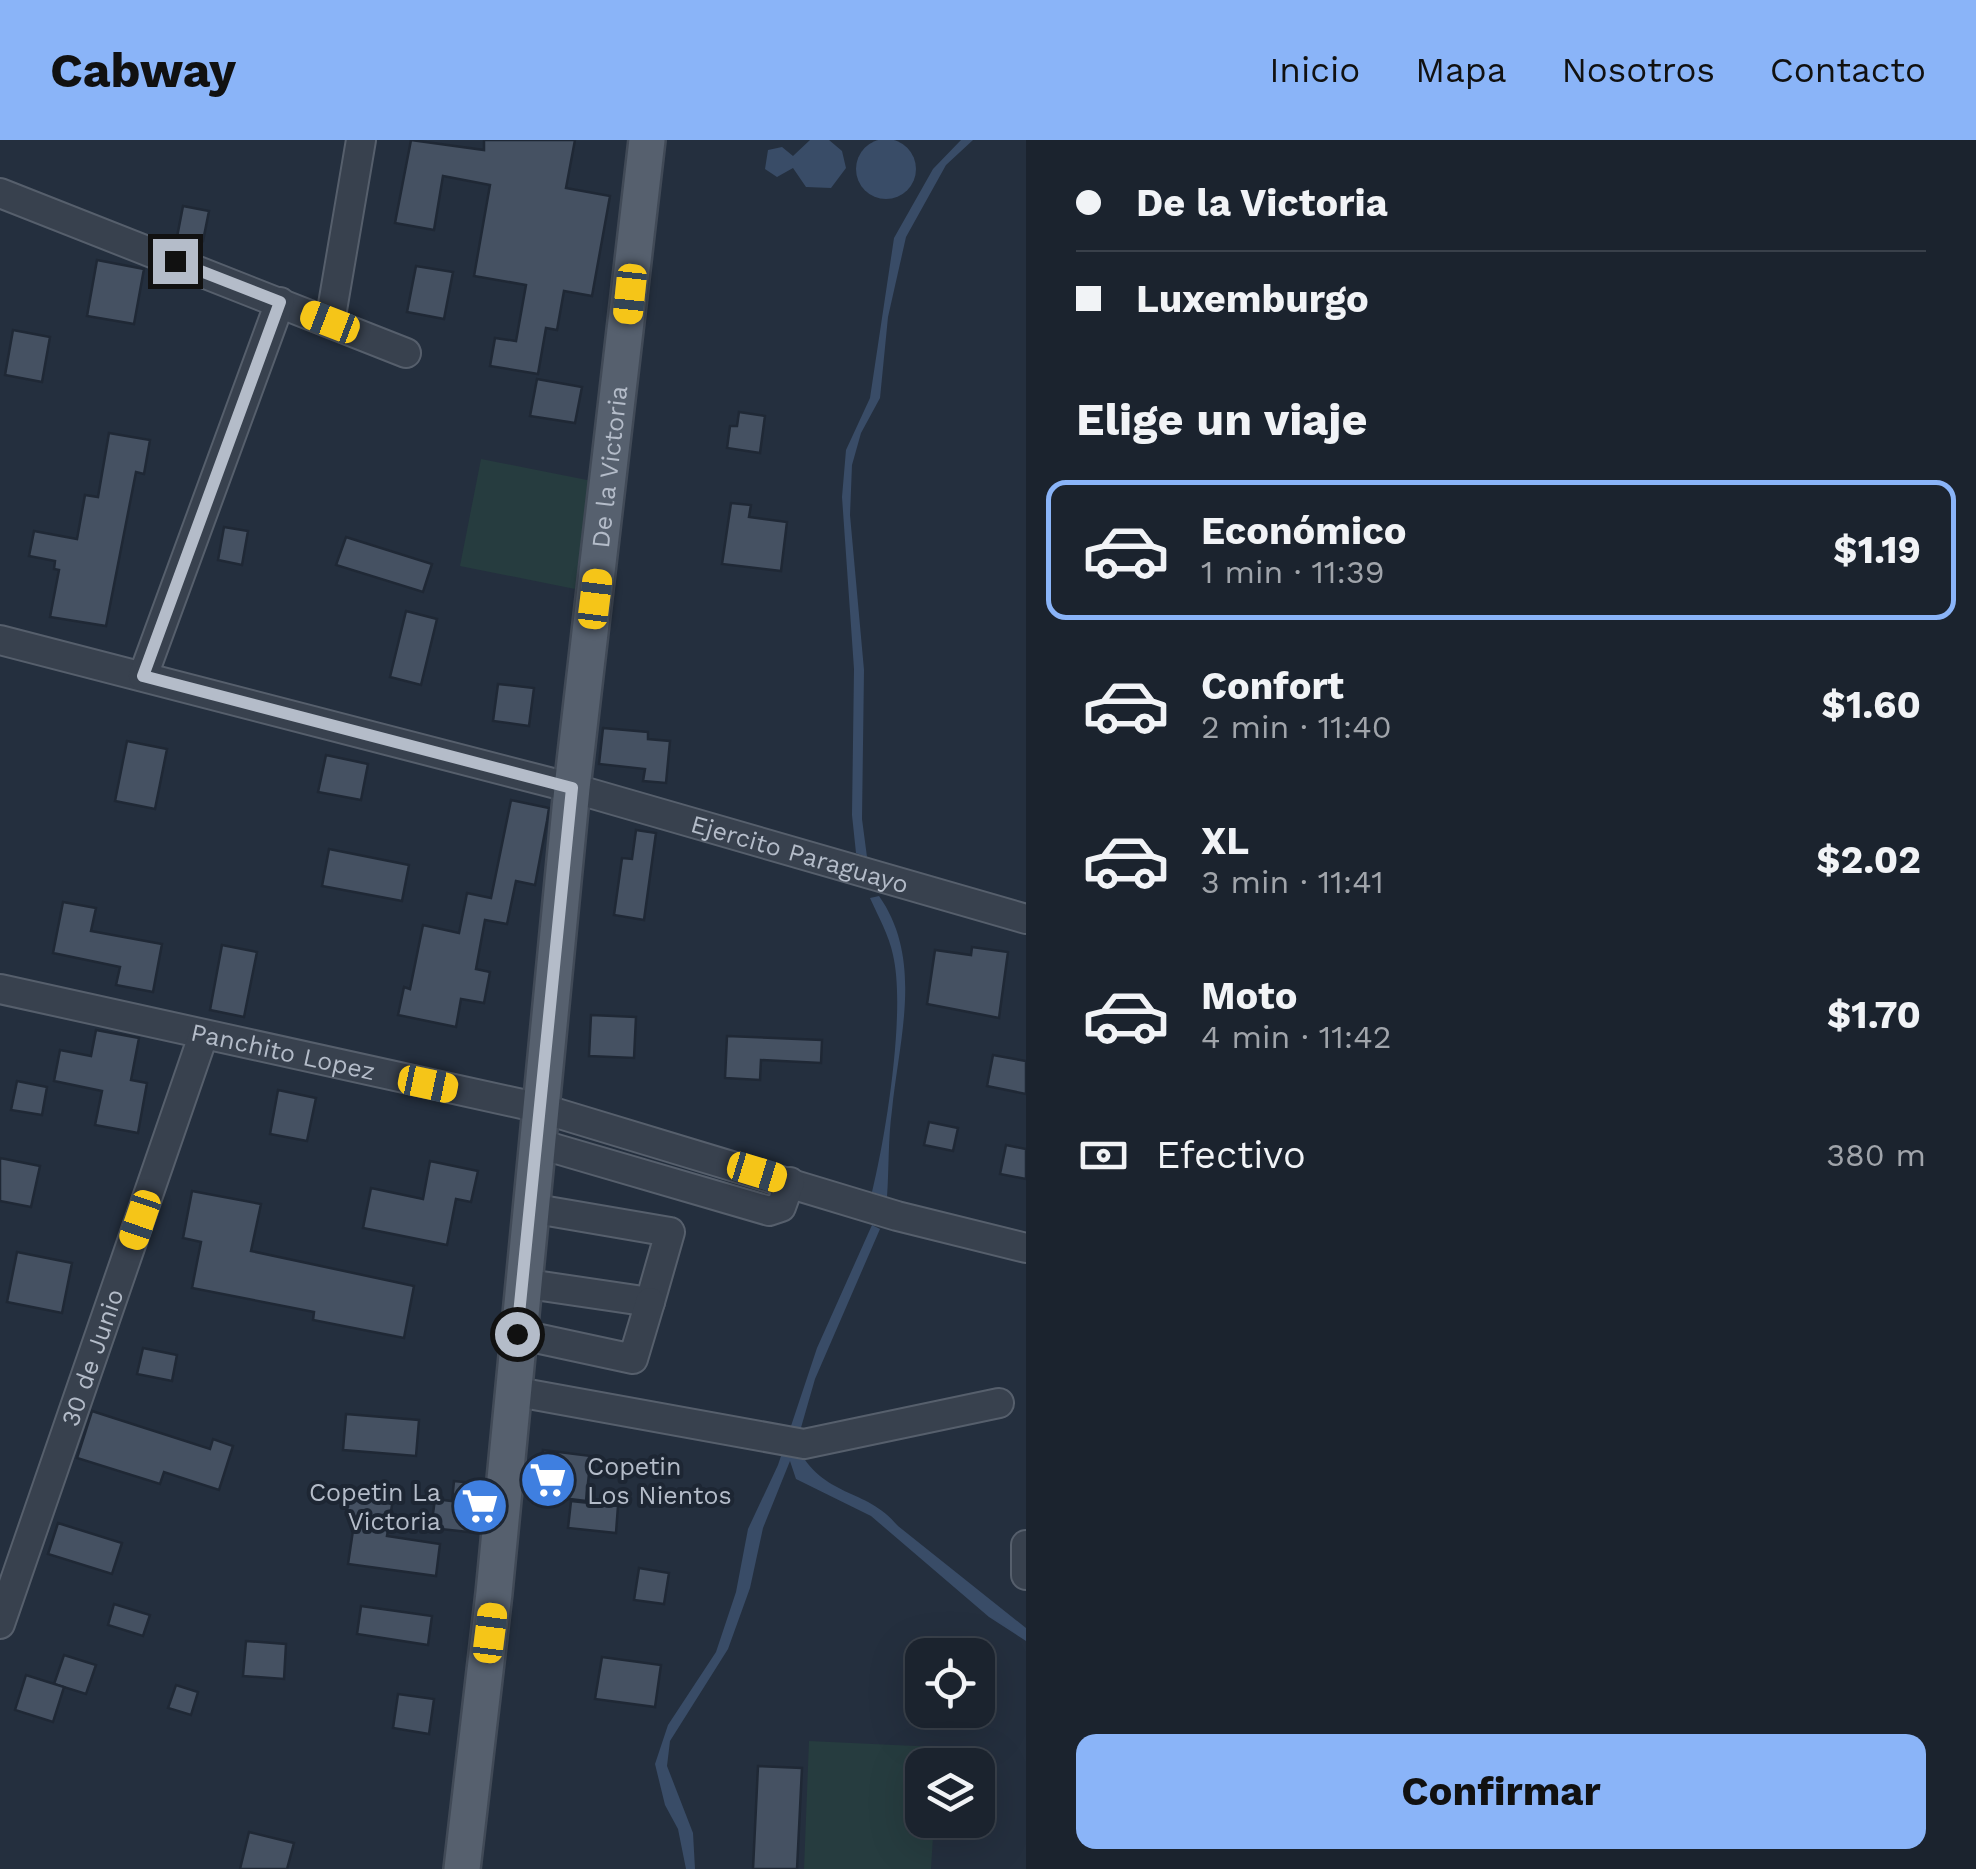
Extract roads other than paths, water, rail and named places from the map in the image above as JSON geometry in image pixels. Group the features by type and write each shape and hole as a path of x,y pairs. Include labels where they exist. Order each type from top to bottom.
{"main road":[{"name":"De la Victoria","path":"462,1869 494,1593 572,788 647,140"}],"street":[{"path":"330,322 361,140"},
{"path":"0,192 406,352"},
{"path":"143,676 280,302"},
{"name":"Ejercito Paraguayo","path":"0,640 572,788 1026,919"},
{"name":"Panchito Lopez","path":"0,989 203,1036 538,1126 691,1153 897,1216 1026,1248"},
{"name":"30 de Junio","path":"0,1624 203,1036"},
{"path":"538,1126 683,1184 776,1211 790,1182"},
{"path":"517,1334 633,1358 691,1153"},
{"path":"530,1208 670,1232"},
{"path":"522,1283 650,1302"},
{"path":"512,1391 804,1444 998,1403"},
{"path":"1026,1545 1026,1575"}],"water":[{"path":"886,139 907,148 916,169 907,190 886,199 865,190 856,169 865,148"},
{"path":"810,140 829,140 842,151 846,168 831,188 806,187 793,168 777,177 765,169 768,150 782,147 793,156"},
{"path":"961,140 973,140 946,165 906,237 888,317 880,398 861,433 852,465 850,515 864,670 862,819 867,857 856,853 852,815 854,669 842,497 846,450 870,398 894,238 933,169"},
{"path":"879,896 893,921 905,973 887,1197 872,1192 888,1107 897,1008 891,948 870,898"},
{"path":"872,1225 880,1229 815,1379 796,1445 819,1475 885,1513 1026,1628 1026,1641 989,1617 871,1516 796,1479 790,1461 763,1528 750,1588 728,1649 670,1741 667,1766 693,1833 695,1869 686,1869 678,1829 665,1805 655,1764 668,1725 716,1652 736,1592 748,1529 778,1465 817,1348"}],"place":[{"name":"Copetin Los Nientos","path":"548,1480"},
{"name":"Copetin La Victoria","path":"480,1506"}]}
